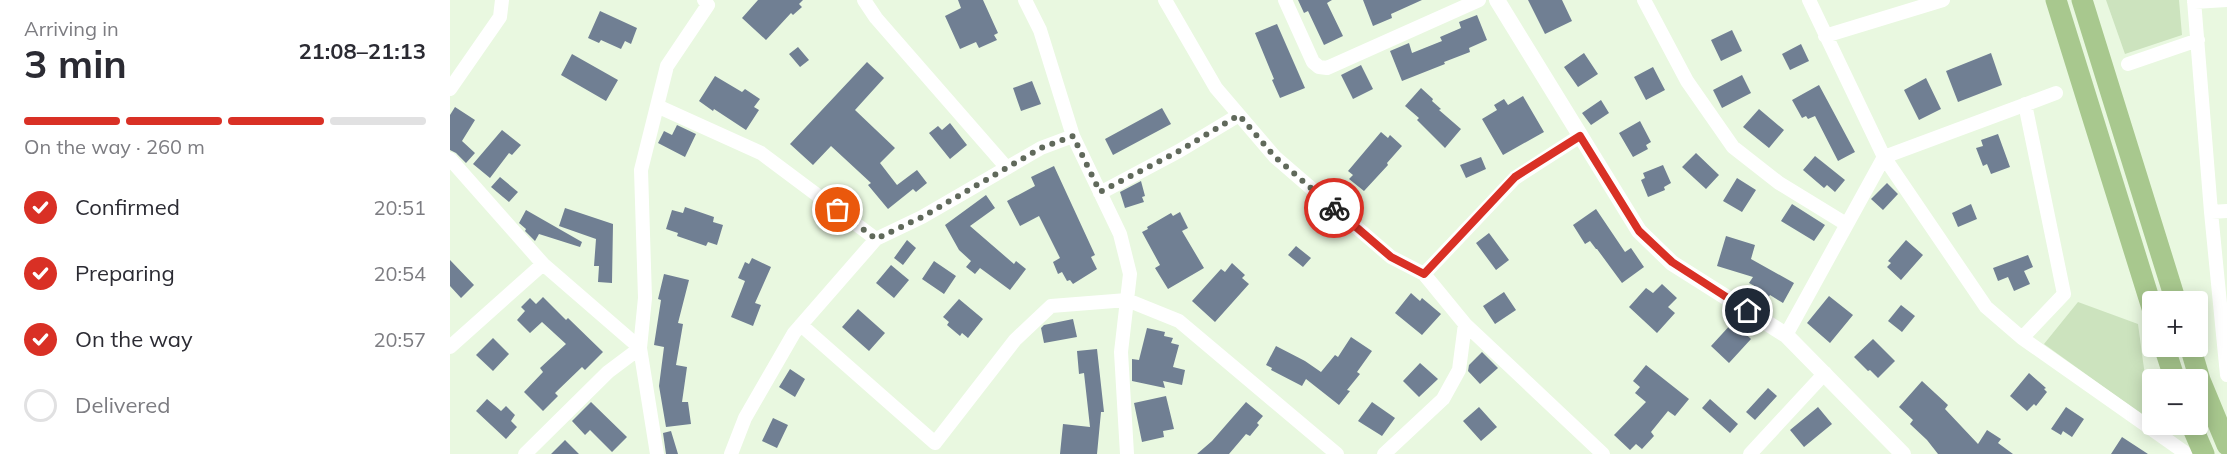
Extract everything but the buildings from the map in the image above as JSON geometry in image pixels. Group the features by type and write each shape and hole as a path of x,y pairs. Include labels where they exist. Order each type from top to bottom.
{"main road":[{"path":"2056,0 2147,291"},
{"path":"2082,0 2173,291"},
{"path":"2193,357 2200,380 2227,446"},
{"path":"2196,435 2204,454"}],"street":[{"path":"450,89 500,17 502,0"},
{"path":"864,0 876,18 1007,168"},
{"path":"1025,0 1040,30 1073,136 1120,234 1130,274 1120,352 1127,454"},
{"path":"1165,0 1216,88 1275,157 1391,257 1424,274 1465,324 1603,454"},
{"path":"1285,0 1313,62 1319,67 1327,68 1479,0"},
{"path":"1497,0 1639,231 1672,262 1786,335 1825,373 1896,452"},
{"path":"1644,0 1687,81 1733,147 1779,183 1846,224"},
{"path":"1809,0 1884,157 1986,307 2022,338 2187,454"},
{"path":"1825,36 1943,0"},
{"path":"2227,0 2194,1 2227,375"},
{"path":"657,454 640,348 645,298 641,170 667,66 709,2"},
{"path":"2128,64 2198,40"},
{"path":"1786,335 1884,157 2056,93"},
{"path":"2022,338 2064,294 2025,104"},
{"path":"657,106 761,153 876,239"},
{"path":"1100,192 1179,151 1239,115"},
{"path":"731,454 745,418 794,333 876,239 922,217 1041,148 1073,136"},
{"path":"1424,274 1515,177 1580,136"},
{"path":"450,159 543,264 640,348"},
{"path":"2211,212 2227,211"},
{"path":"450,347 543,264"},
{"path":"801,326 931,449 1015,340 1051,306 1127,300 1179,321 1337,454"},
{"path":"1384,454 1443,399 1459,370 1465,324"},
{"path":"525,454 608,372 640,348"},
{"path":"1750,454 1825,373"}],"green space":[{"path":"2106,0 2179,0 2182,35 2125,54"},
{"path":"2078,302 2138,324 2144,369 2142,369 2142,415 2044,344"}],"way so far":[{"path":"838,210 876,239 922,217 1041,148 1073,136 1100,192 1179,151 1239,115 1275,157 1334,208"}],"route":[{"path":"1334,208 1391,257 1424,274 1515,177 1580,136 1639,231 1672,262 1748,311"}]}
